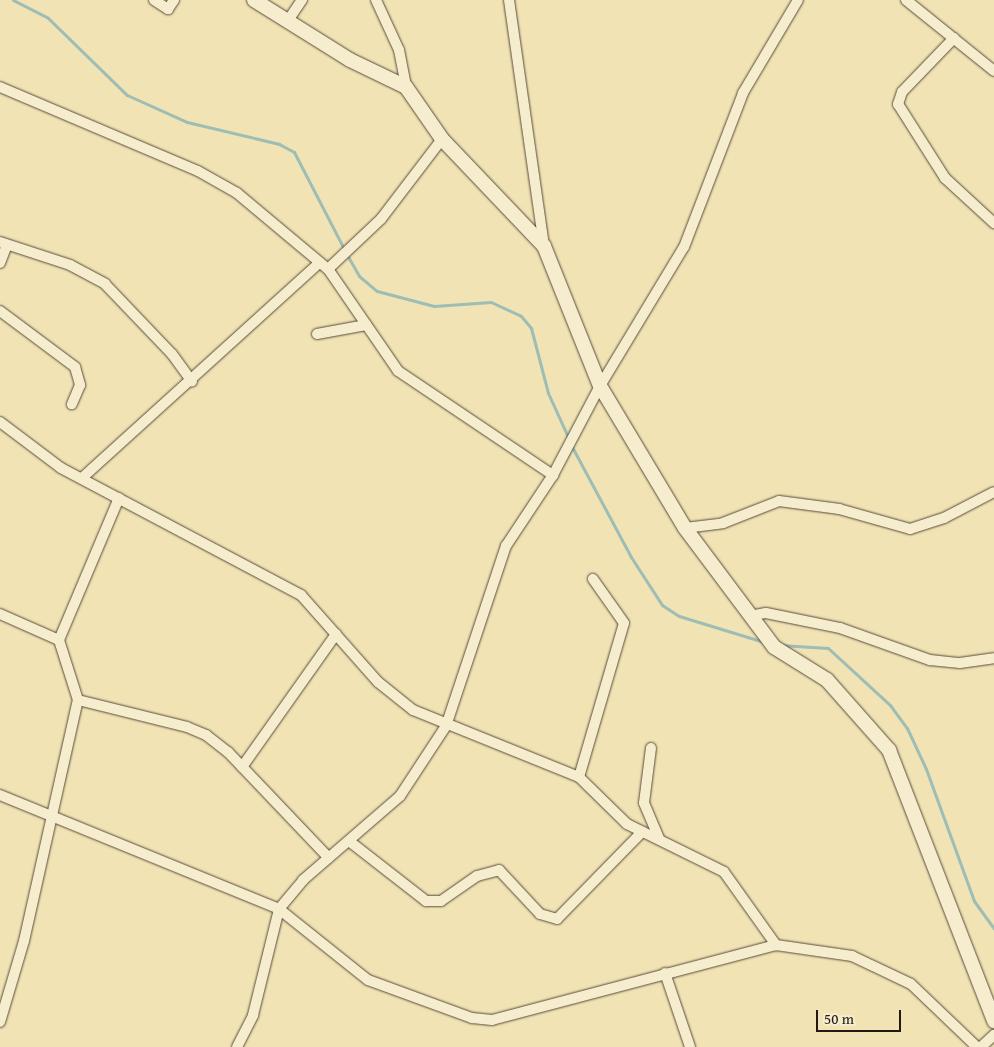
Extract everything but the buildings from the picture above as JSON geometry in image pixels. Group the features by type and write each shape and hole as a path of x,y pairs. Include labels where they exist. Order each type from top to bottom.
{"street":[{"path":"154,0 168,9 174,0"},
{"path":"254,0 287,22 406,87"},
{"path":"287,22 302,0"},
{"path":"376,0 399,50 406,87 442,139 544,246"},
{"path":"509,0 544,246 600,386 685,528 774,647 827,680 888,750 994,1021"},
{"path":"237,1047 253,1015 279,909 329,858 407,788 446,726 506,546 553,475 600,386 684,247 743,93 798,0"},
{"path":"906,0 994,71"},
{"path":"954,38 902,92 898,104 945,178 994,223"},
{"path":"0,87 214,180 258,209 324,266 366,325 412,383 553,475"},
{"path":"82,478 324,266 341,258 355,247 442,139"},
{"path":"0,263 4,243 70,265 105,284 172,354 192,382"},
{"path":"0,311 76,367 80,385 72,404"},
{"path":"318,334 366,325"},
{"path":"0,422 38,454 301,595 395,697 446,726 579,777 619,817 642,832 659,838 729,875 776,945"},
{"path":"685,528 722,522 779,502 796,502 910,529 944,518 994,492"},
{"path":"0,1022 24,941 78,700 59,640 119,498"},
{"path":"579,777 624,623 593,579"},
{"path":"753,620 761,613 840,628 930,660 960,662 994,658"},
{"path":"0,614 59,640"},
{"path":"242,767 336,634"},
{"path":"78,700 187,726 217,743 329,858"},
{"path":"651,748 644,803 659,838"},
{"path":"0,795 51,818 279,909 368,980 472,1018 492,1020 776,945 852,956 910,984 979,1047 994,1035"},
{"path":"349,841 426,901 441,902 477,876 499,870 540,914 557,919 642,832"},
{"path":"665,973 690,1047"}],"waterway":[{"path":"13,0 48,18 127,95 187,122 279,144 294,152 344,249"},
{"path":"347,255 359,276 377,291 434,306 491,302 521,316 531,328 548,393 569,439"},
{"path":"571,445 631,557 662,605 679,616 764,642"},
{"path":"780,645 828,648 890,705 907,728 926,769 974,901 994,929"}]}
